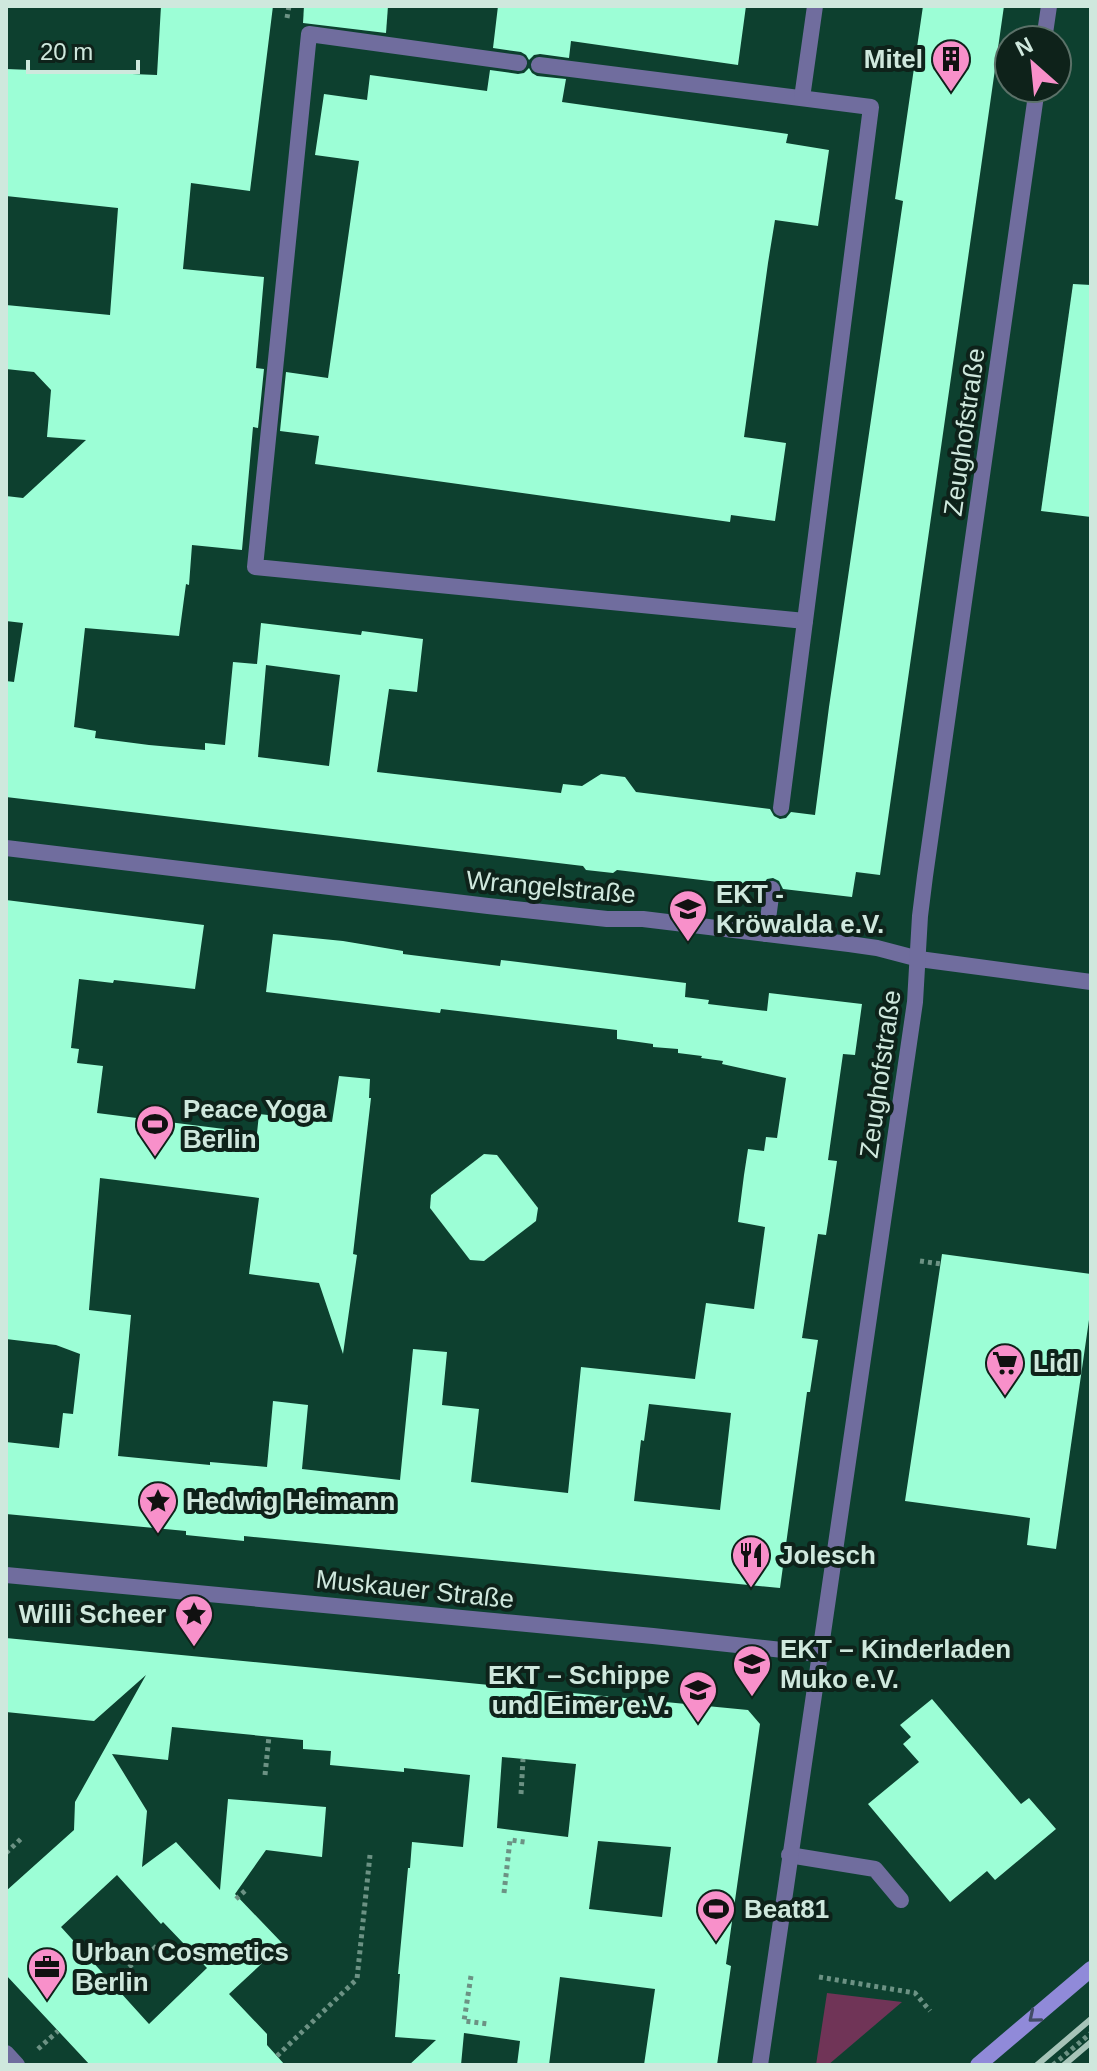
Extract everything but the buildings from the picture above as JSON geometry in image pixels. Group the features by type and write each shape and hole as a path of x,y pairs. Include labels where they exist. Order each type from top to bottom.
{"main road":[{"path":"978,2065 1091,1969"}],"street":[{"path":"802,98 815,6"},
{"path":"519,63 309,34 255,567 805,621"},
{"path":"539,65 871,107 781,808"},
{"name":"Zeughofstraße","path":"760,2065 915,1002 925,876 1035,104"},
{"name":"Wrangelstraße","path":"6,848 517,910 607,919 643,919 766,934 1091,982"},
{"path":"766,934 772,889"},
{"name":"Muskauer Straße","path":"6,1575 819,1654"},
{"path":"789,1855 875,1869 901,1900"},
{"path":"6,2053 17,2065"}],"path":[{"path":"920,1261 941,1264"},
{"path":"265,1775 269,1736"},
{"path":"521,1794 523,1759"},
{"path":"6,1853 23,1837"},
{"path":"504,1893 510,1840 525,1842"},
{"path":"277,2056 357,1979 370,1855"},
{"path":"236,1899 247,1889"},
{"path":"111,1983 153,1946 167,1961 186,1945"},
{"path":"471,1976 464,2021 488,2024"},
{"path":"819,1977 915,1993 930,2011"},
{"path":"1053,2065 1091,2033"}],"shaded area":[{"path":"827,1993 902,2002 828,2065 816,2065"}],"railway":[{"path":"1037,2065 1091,2019"},
{"path":"1064,2065 1091,2042"}],"place":[{"name":"Mitel","path":"951,93"},
{"name":"EKT - Kröwalda e.V.","path":"688,943"},
{"name":"Peace Yoga Berlin","path":"155,1158"},
{"name":"Lidl","path":"1005,1397"},
{"name":"Hedwig Heimann","path":"158,1535"},
{"name":"Jolesch","path":"751,1589"},
{"name":"Willi Scheer","path":"194,1648"},
{"name":"EKT – Kinderladen Muko e.V.","path":"752,1698"},
{"name":"EKT – Schippe und Eimer e.V.","path":"698,1724"},
{"name":"Beat81","path":"716,1943"},
{"name":"Urban Cosmetics Berlin","path":"47,2001"}]}
